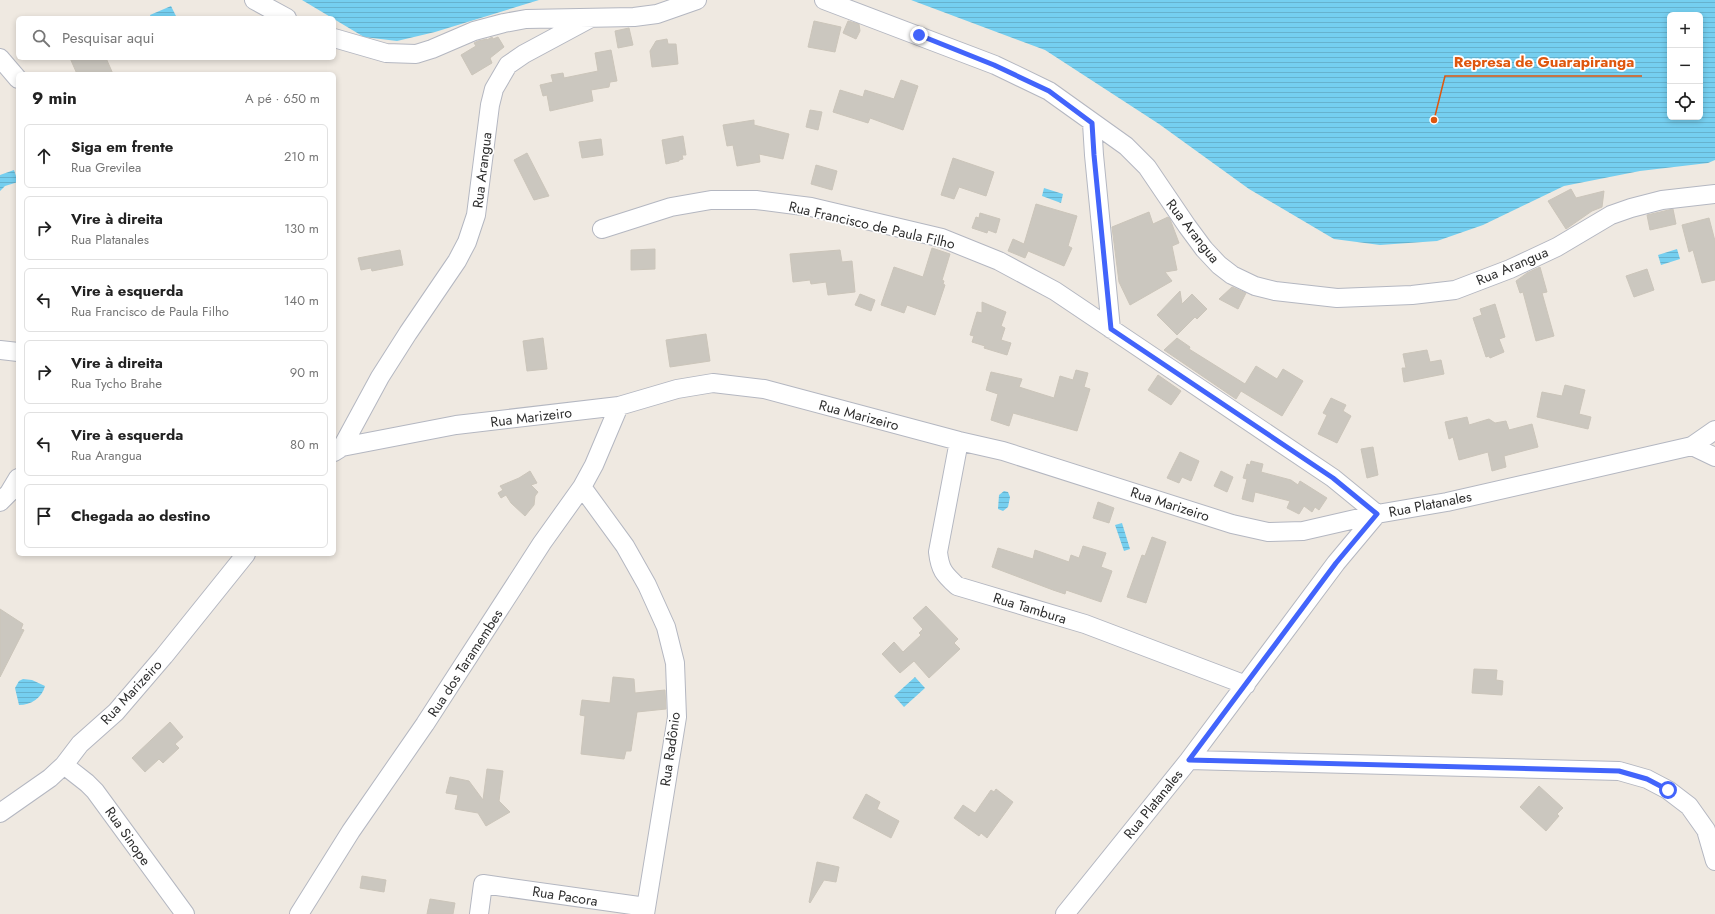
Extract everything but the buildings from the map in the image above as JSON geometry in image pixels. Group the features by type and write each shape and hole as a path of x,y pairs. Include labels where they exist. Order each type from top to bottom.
{"street":[{"path":"254,0 283,16"},
{"name":"Rua Arangua","path":"336,449 408,333 457,261 467,242 476,215 490,105 494,89 500,76 508,66 524,54 591,18 634,17 657,14 697,0"},
{"name":"Rua Arangua","path":"824,0 994,65 1049,91 1126,146 1147,167 1187,226 1204,249 1219,265 1232,275 1255,286 1275,292 1337,298 1412,295 1455,290 1510,269 1557,247 1611,215 1662,200 1715,194"},
{"path":"336,39 386,53 416,54 432,49 474,31 504,23 526,19 591,18"},
{"path":"1092,123 1111,329"},
{"name":"Rua Francisco de Paula Filho","path":"602,229 671,207 711,200 756,200 811,207 942,238 999,261 1055,291 1333,478 1377,514"},
{"path":"0,350 16,352"},
{"name":"Rua Marizeiro","path":"336,449 456,425 619,406 677,389 713,383 764,389 959,441 1003,451 1232,524 1268,532 1303,531 1377,514"},
{"name":"Rua dos Taramembes","path":"299,914 351,831 425,724 542,543 582,487 597,459 619,406"},
{"name":"Rua Platanales","path":"1065,914 1189,760 1336,563 1377,514 1447,502 1692,446 1715,430"},
{"name":"Rua Tambura","path":"959,441 938,552 939,564 944,574 957,586 1085,624 1246,685"},
{"path":"1692,446 1715,457"},
{"path":"0,502 9,493 16,481"},
{"name":"Rua Radônio","path":"582,487 625,546 647,585 666,627 675,663 677,717 646,910"},
{"name":"Rua Marizeiro","path":"0,814 50,778 64,765 80,744 116,712 244,556"},
{"path":"1189,760 1619,771 1647,779 1668,790 1689,806 1706,830 1715,861"},
{"name":"Rua Sinope","path":"64,765 87,783 99,796 185,914"},
{"name":"Rua Pacora","path":"479,914 483,884 560,894 646,910"}],"water":[{"path":"302,0 539,0 435,32 397,41 364,37 336,20 336,16 329,16"},
{"path":"911,0 1715,0 1715,160 1708,163 1640,171 1564,186 1483,225 1437,241 1380,245 1334,239 1249,189 1159,124 1045,50"},
{"path":"171,6 176,16 150,16"},
{"path":"14,170 16,183 5,186 0,191 0,175"},
{"path":"1044,188 1063,194 1061,203 1042,196"},
{"path":"1677,249 1680,259 1661,265 1658,255"},
{"path":"1004,491 1008,492 1010,497 1008,507 1003,511 998,509 999,495"},
{"path":"1122,523 1130,549 1124,551 1115,525"},
{"path":"915,677 925,688 904,707 894,696"},
{"path":"23,679 32,680 45,686 39,697 35,700 28,704 19,705 15,688 19,681"}],"place":[{"name":"Represa de Guarapiranga","path":"1434,120"}],"route":[{"path":"919,35 994,65 1049,91 1092,123 1111,329 1333,478 1377,514 1360,532 1336,563 1189,760 1619,771 1647,779 1668,790"}]}
